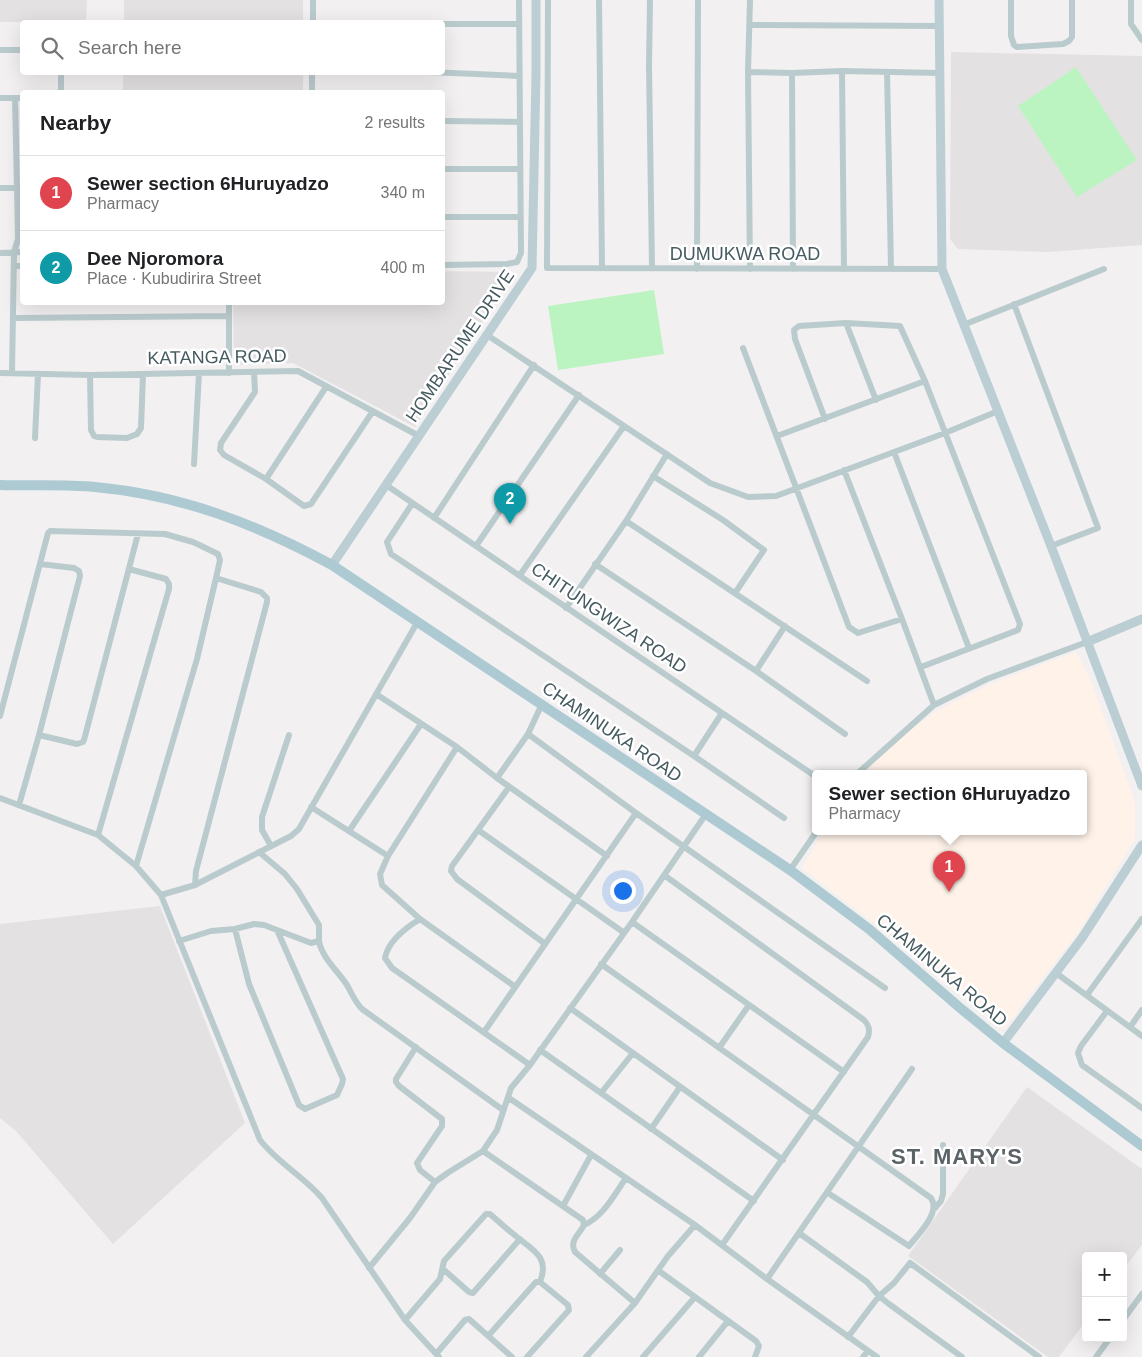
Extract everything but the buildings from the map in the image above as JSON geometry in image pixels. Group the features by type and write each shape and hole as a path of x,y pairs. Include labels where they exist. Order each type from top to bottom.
{"main road":[{"name":"CHAMINUKA ROAD","path":"0,485 94,487 168,499 238,520 267,531 332,565 418,620 790,870 869,929 959,1008 1003,1043 1142,1146"}],"street":[{"path":"312,20 313,0"},
{"path":"445,265 507,264 517,262 521,253 519,0"},
{"name":"HOMBARUME DRIVE","path":"332,565 532,268 536,0"},
{"name":"DUMUKWA ROAD","path":"548,0 548,268 942,269"},
{"path":"599,0 602,267"},
{"path":"650,0 652,268"},
{"path":"697,269 698,0"},
{"path":"750,0 748,72 750,269"},
{"path":"939,0 942,269 1051,546 1142,786"},
{"path":"1011,0 1010,36 1017,47 1063,44 1069,41 1072,36 1072,0"},
{"path":"1132,0 1131,24 1142,40"},
{"path":"445,24 518,24"},
{"path":"750,25 940,26"},
{"path":"0,50 20,50"},
{"path":"842,71 844,269"},
{"path":"748,72 940,73"},
{"path":"887,72 891,268"},
{"path":"445,73 519,76"},
{"path":"792,73 793,269"},
{"path":"61,75 61,90"},
{"path":"312,75 312,90"},
{"path":"0,98 20,98"},
{"path":"12,373 14,252 18,239 15,98"},
{"path":"445,121 520,122"},
{"path":"445,168 519,170"},
{"path":"0,188 17,188"},
{"path":"445,216 520,217"},
{"path":"0,253 20,252"},
{"path":"14,266 20,266"},
{"path":"963,324 1104,269"},
{"path":"1014,304 1098,528 1051,546"},
{"path":"228,305 229,372"},
{"path":"14,318 228,316"},
{"path":"846,323 876,400"},
{"path":"824,419 795,339 794,330 799,326 846,323 900,326 925,381 1020,624 1018,630 921,667"},
{"path":"487,334 710,483 748,497 776,496 945,433 998,411"},
{"path":"743,348 849,627 858,633 902,619"},
{"path":"434,518 534,365"},
{"name":"KATANGA ROAD","path":"0,373 90,375 298,371 419,436"},
{"path":"254,372 255,392 221,443 220,450 224,455 266,479 302,505 308,506 311,504 373,411"},
{"path":"194,464 199,373"},
{"path":"35,438 38,374"},
{"path":"90,375 90,430 97,437 127,438 137,434 141,428 143,374"},
{"path":"777,436 925,381"},
{"path":"266,479 326,386"},
{"path":"476,546 579,395"},
{"path":"520,575 624,426"},
{"path":"894,452 969,648"},
{"path":"566,608 626,521 667,454"},
{"path":"844,470 934,705"},
{"path":"653,476 723,520 764,550 735,592"},
{"name":"CHITUNGWIZA ROAD","path":"386,486 812,774"},
{"path":"412,504 386,542 391,554 784,818"},
{"path":"626,521 867,681"},
{"path":"0,716 48,533 52,530 165,534 218,554 220,560 196,659 136,866"},
{"path":"39,735 77,744 83,742 138,534"},
{"path":"19,805 80,576 79,571 74,568 40,564"},
{"path":"595,564 756,670 845,734"},
{"path":"98,835 169,589 166,579 129,569"},
{"path":"195,885 196,871 267,602 267,598 260,592 216,578"},
{"path":"861,770 934,705 987,679 1087,642 1142,619"},
{"path":"161,895 195,885 295,833 301,826 418,620"},
{"path":"756,670 786,626"},
{"path":"376,694 457,747 509,787 607,856"},
{"path":"497,778 528,734 542,704"},
{"path":"694,756 722,713"},
{"path":"349,831 421,724"},
{"path":"528,734 780,916 885,988"},
{"path":"270,846 262,830 262,817 289,735"},
{"path":"457,747 388,856 380,874 382,885 420,919 514,986"},
{"path":"509,787 452,866 451,871 453,875 544,943"},
{"path":"0,798 98,835 136,866 161,895 260,1140 284,1166 308,1183 322,1198 405,1320 437,1356 467,1319 469,1319 512,1357"},
{"path":"311,807 388,856"},
{"path":"484,1032 514,986 636,813"},
{"path":"369,1268 410,1218 435,1182 483,1151 498,1130 511,1088 530,1065 623,932 632,922 706,814"},
{"path":"478,830 623,932"},
{"path":"790,870 814,835"},
{"path":"1003,1043 1097,915 1142,845"},
{"path":"259,852 285,874 297,889 319,926 319,941 322,952 348,986 356,1003 503,1110"},
{"path":"664,875 868,1024 870,1031 868,1037 814,1116 722,1245"},
{"path":"420,919 403,930 386,952 385,958 387,963 530,1065"},
{"path":"1087,995 1142,919"},
{"path":"632,922 844,1072"},
{"path":"179,941 211,931 235,929 254,924 277,930 311,943 319,941"},
{"path":"235,929 249,984 299,1106 305,1109 336,1096 342,1084 342,1079 277,930"},
{"path":"601,964 930,1198 935,1208"},
{"path":"1056,973 1142,1036"},
{"path":"719,1048 749,1005"},
{"path":"570,1008 783,1160"},
{"path":"1130,1027 1142,1010"},
{"path":"1107,1011 1080,1046 1078,1053 1082,1066 1142,1108"},
{"path":"416,1047 396,1082 442,1119 442,1126 417,1164 420,1170 435,1182"},
{"path":"540,1050 754,1201"},
{"path":"601,1093 632,1053"},
{"path":"767,1279 912,1069"},
{"path":"651,1129 680,1087"},
{"path":"509,1098 695,1224 767,1279 877,1357"},
{"path":"828,1193 910,1246 941,1201 943,1194 942,1145"},
{"path":"483,1151 583,1220 584,1225"},
{"path":"562,1206 591,1155"},
{"path":"626,1178 603,1211 591,1222 584,1225 572,1247 575,1252 635,1303"},
{"path":"405,1320 440,1279 444,1261 486,1214 490,1214 534,1250 541,1259 543,1274 540,1282"},
{"path":"586,1357 635,1303 659,1272 668,1256 695,1224"},
{"path":"799,1233 867,1282 879,1296 962,1357"},
{"path":"443,1269 469,1292 473,1293 520,1239"},
{"path":"600,1274 620,1250"},
{"path":"848,1336 879,1296 894,1283 910,1263 1039,1357"},
{"path":"659,1272 756,1341 759,1346 755,1357"},
{"path":"489,1336 536,1282 540,1282"},
{"path":"527,1357 569,1309 568,1305 540,1282"},
{"path":"1127,1315 1142,1294"},
{"path":"643,1357 694,1297"},
{"path":"699,1357 728,1320"},
{"path":"1096,1357 1107,1342"},
{"path":"863,1357 868,1351"}],"shaded area":[{"path":"0,0 87,0 86,20 20,20 20,22 0,22"},
{"path":"124,0 303,0 303,20 124,20"},
{"path":"951,52 1142,56 1142,245 1048,252 958,249 950,239"},
{"path":"123,75 303,75 303,90 123,90"},
{"path":"445,271 508,272 500,295 415,427 293,363 234,365 233,305 445,305"},
{"path":"1076,652 1089,676 1135,802 1135,839 1079,931 1004,1029 941,981 879,927 802,868 822,835 1087,835 1087,770 860,770 864,763 938,710 990,684"},
{"path":"160,906 245,1123 113,1244 16,1131 0,1118 0,924"},
{"path":"1027,1087 1142,1169 1142,1245 1127,1265 1127,1252 1082,1252 1082,1326 1059,1357 1048,1357 908,1256"}],"green space":[{"path":"1076,67 1137,160 1077,197 1018,106"},
{"path":"654,290 664,354 558,370 548,306"}],"place":[{"name":"Dee Njoromora","path":"510,524"},
{"name":"Sewer section 6Huruyadzo","path":"949,892"}],"district":[{"name":"ST. MARY'S","path":"957,1156"}]}
